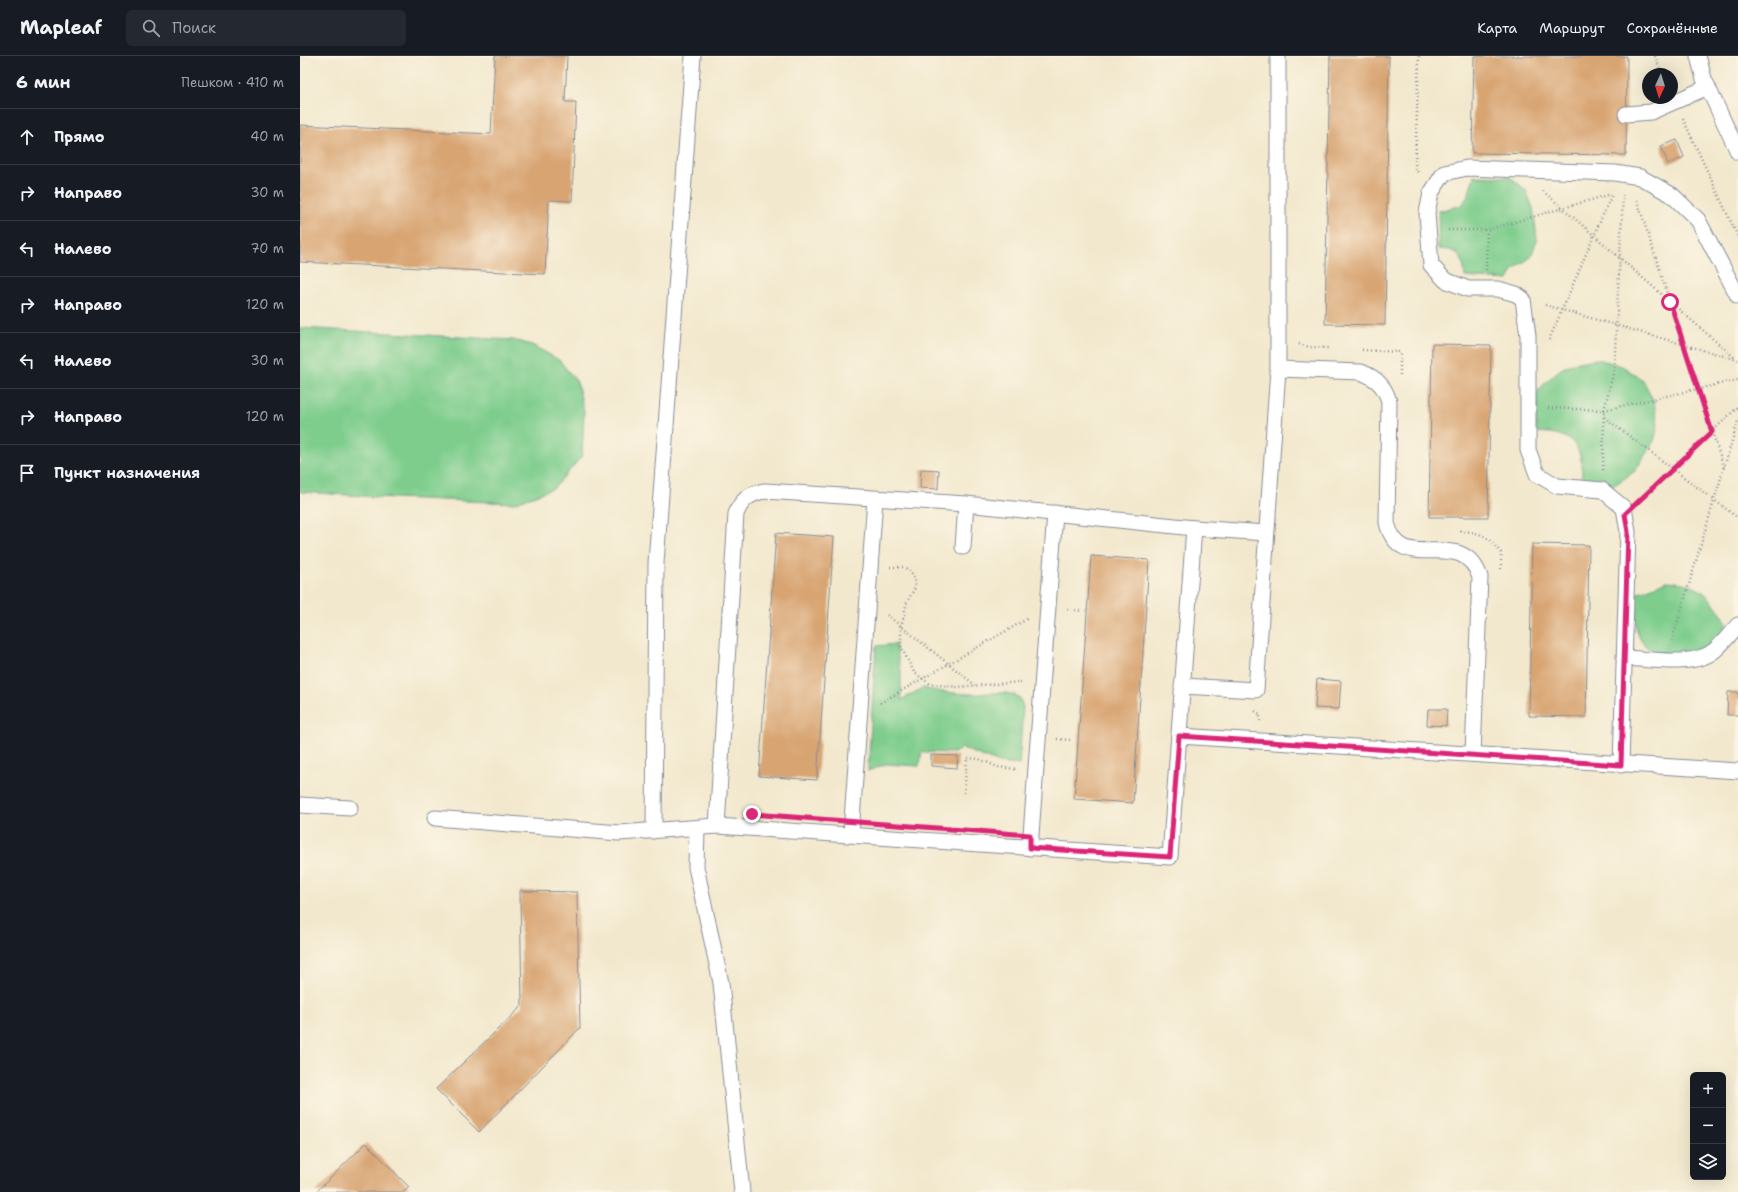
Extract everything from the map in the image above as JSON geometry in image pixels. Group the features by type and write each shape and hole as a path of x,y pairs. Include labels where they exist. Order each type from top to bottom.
{"lane":[{"path":"654,831 656,563 693,56"},
{"path":"1182,686 1256,690 1278,370 1278,56"},
{"path":"1698,56 1708,87 1738,152"},
{"path":"1678,102 1708,87"},
{"path":"1626,114 1651,112 1673,104"},
{"path":"1621,765 1628,532 1624,508 1602,490 1557,486 1537,474 1528,450 1528,336 1523,299 1516,294 1498,289 1468,289 1445,280 1431,264 1427,213 1432,193 1444,173 1467,168 1627,175 1640,177 1672,195 1698,220 1738,296"},
{"path":"1278,370 1361,372 1371,376 1379,382 1389,401 1387,523 1389,533 1395,541 1409,550 1456,551 1467,558 1476,567 1480,577 1473,754"},
{"path":"717,826 735,518 739,506 750,495 765,491 966,504 1194,528 1266,533"},
{"path":"851,834 874,499"},
{"path":"963,547 966,504"},
{"path":"1030,848 1055,514"},
{"path":"435,818 619,833 717,826 1170,857 1194,528"},
{"path":"1624,658 1687,661 1703,657 1715,651 1738,625"},
{"path":"1179,736 1473,754 1621,765 1738,771"},
{"path":"300,805 350,808"},
{"path":"697,828 696,867 721,984 742,1192"}],"path":[{"path":"1419,56 1415,168 1432,193"},
{"path":"1655,56 1660,68"},
{"path":"1676,104 1738,237"},
{"path":"1518,170 1737,359"},
{"path":"1602,490 1604,410 1614,370 1624,190 1627,175"},
{"path":"1627,175 1724,468"},
{"path":"1428,229 1487,230 1624,190"},
{"path":"1548,343 1612,194"},
{"path":"1486,289 1487,230"},
{"path":"1523,299 1737,359"},
{"path":"1528,407 1604,410 1738,380"},
{"path":"1625,514 1738,407"},
{"path":"1604,417 1738,518"},
{"path":"1666,661 1738,421"},
{"path":"870,566 903,567 910,572 915,579 915,588 907,602 901,627 901,647 914,672 930,684 957,688 1016,682 1042,684"},
{"path":"868,599 976,686"},
{"path":"859,715 1048,607 1081,610"},
{"path":"1253,710 1260,714 1259,727"},
{"path":"964,793 967,758 979,759 998,767 1035,771"}],"green space":[{"path":"1474,176 1510,177 1526,190 1533,208 1537,239 1531,257 1514,269 1508,280 1465,277 1463,262 1458,254 1450,250 1438,249 1439,211 1462,205 1468,196"},
{"path":"300,328 513,340 532,345 559,360 577,382 584,412 582,456 554,488 514,503 300,492"},
{"path":"1598,359 1622,366 1643,380 1654,402 1658,424 1654,441 1635,471 1613,486 1602,481 1582,479 1580,457 1572,442 1558,435 1536,432 1537,392 1551,377 1563,368 1577,362"},
{"path":"1667,581 1689,585 1704,593 1716,606 1727,624 1713,643 1705,650 1689,654 1663,654 1653,651 1645,645 1640,638 1635,618 1635,594"},
{"path":"895,644 901,671 901,700 923,688 962,694 1004,693 1015,695 1020,698 1023,707 1019,765 999,763 962,748 954,753 922,752 919,766 886,764 868,771 876,646"}],"building":[{"path":"495,56 567,56 565,102 576,102 572,201 549,200 545,274 300,262 300,125 491,134"},
{"path":"1330,56 1389,56 1385,325 1325,324"},
{"path":"1474,56 1627,56 1626,155 1472,153"},
{"path":"1677,140 1684,157 1668,164 1661,146"},
{"path":"1432,344 1491,345 1488,517 1429,517"},
{"path":"921,469 939,470 938,489 920,488"},
{"path":"776,533 834,537 817,780 759,776"},
{"path":"1532,544 1589,545 1586,717 1529,716"},
{"path":"1091,556 1149,560 1133,803 1074,799"},
{"path":"1317,679 1341,681 1339,709 1315,708"},
{"path":"1728,692 1738,692 1738,715 1727,715"},
{"path":"1428,709 1447,709 1446,726 1427,725"},
{"path":"931,755 958,756 957,768 931,766"},
{"path":"520,891 577,892 580,1028 479,1132 436,1089 522,1006"},
{"path":"366,1143 409,1187 404,1192 316,1192"}],"route":[{"path":"752,814 1030,835 1030,848 1170,857 1179,736 1473,754 1621,765 1624,726 1624,658 1628,532 1625,514 1712,432 1670,302"}]}
